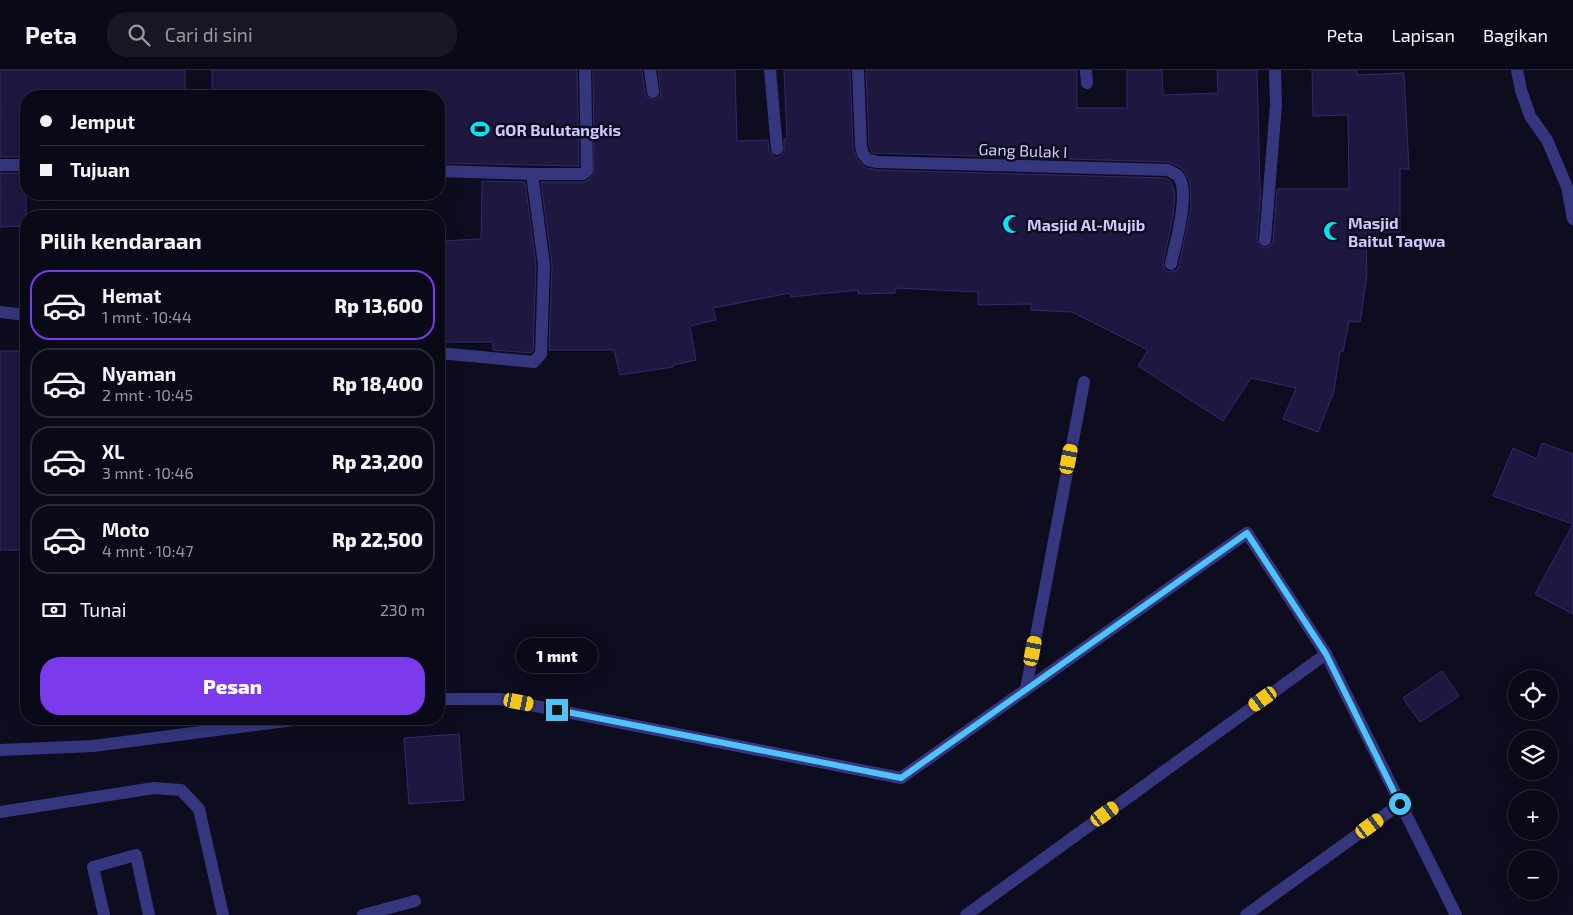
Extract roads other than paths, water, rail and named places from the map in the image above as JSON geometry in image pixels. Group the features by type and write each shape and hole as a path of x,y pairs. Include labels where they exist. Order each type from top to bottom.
{"street":[{"path":"445,171 583,174 586,171 584,70"},
{"path":"650,70 653,92"},
{"path":"770,70 777,149"},
{"name":"Gang Bulak I","path":"858,70 861,146 863,154 868,160 878,162 1168,170 1178,175 1183,186 1183,202 1171,264"},
{"path":"1086,70 1087,84"},
{"path":"1265,240 1276,105 1275,70"},
{"path":"1517,70 1521,90 1530,116 1547,140 1567,187 1573,219"},
{"path":"0,165 20,165"},
{"path":"445,354 534,362 540,354 544,265 532,174"},
{"path":"0,312 20,314"},
{"path":"1026,689 1084,382"},
{"path":"445,699 500,699 901,778 1247,533 1326,654 1456,915"},
{"path":"966,915 1326,654"},
{"path":"0,750 93,746 254,725"},
{"path":"0,812 154,788 182,790 199,809 223,915"},
{"path":"1246,915 1400,804"},
{"path":"104,915 93,867 136,855 149,915"},
{"path":"363,915 416,901"}],"place":[{"name":"GOR Bulutangkis","path":"480,129"},
{"name":"Masjid Al-Mujib","path":"1012,224"},
{"name":"Masjid Baitul Taqwa","path":"1333,231"}]}
